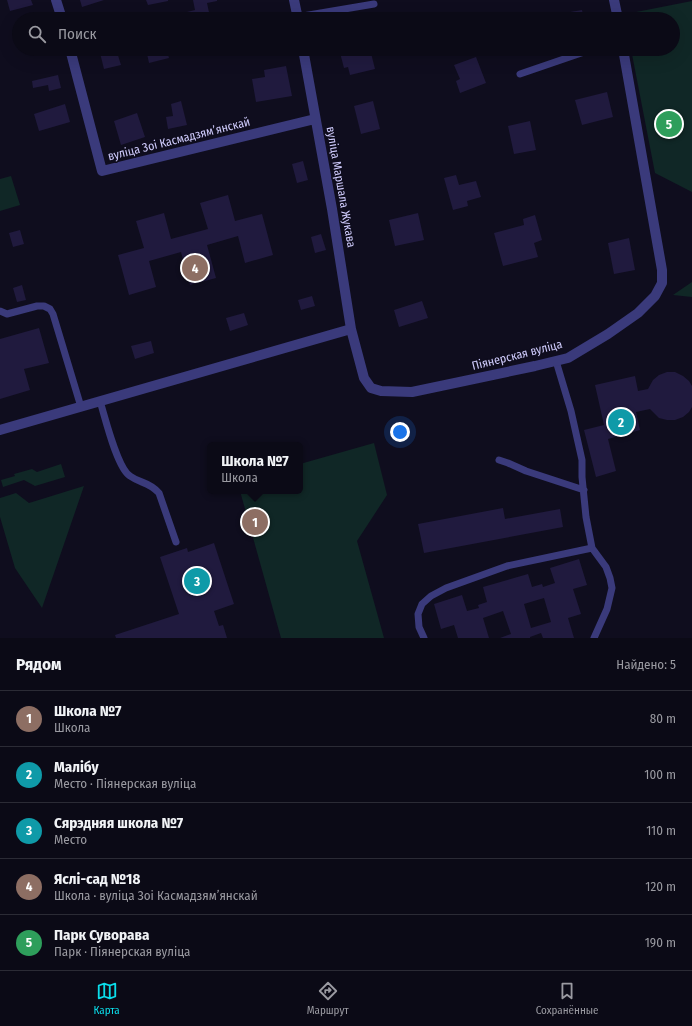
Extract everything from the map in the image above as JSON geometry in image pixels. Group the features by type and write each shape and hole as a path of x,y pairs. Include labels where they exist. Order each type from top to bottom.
{"street":[{"path":"56,0 60,12"},
{"path":"294,0 297,12"},
{"path":"614,0 617,12"},
{"name":"вуліца Зоі Касмадзямʼянскай","path":"72,56 102,171 315,119"},
{"name":"вуліца Маршала Жукава","path":"304,56 352,329"},
{"name":"Піянерская вуліца","path":"352,329 364,378 371,388 381,391 412,392 568,358 608,334 638,312 654,296 662,283 662,270 624,56"},
{"path":"0,430 352,329"}],"lane":[{"path":"331,12 374,4"},
{"path":"520,74 573,56"},
{"path":"0,311 7,314 37,306 44,306 50,309 53,314 80,407"},
{"path":"556,361 571,411 582,460 586,517 592,548 606,567 612,588 607,609 594,638"},
{"path":"100,401 121,465 130,476 153,486 159,492 176,542"},
{"path":"499,460 526,471 584,490"},
{"path":"424,638 418,627 418,614 422,604 431,596 452,586 507,566 592,548"}],"green space":[{"path":"692,1 692,192 655,173 632,56 680,56 680,12 636,12"},
{"path":"11,176 20,205 0,211 0,179"},
{"path":"692,282 692,297 673,295"},
{"path":"374,443 387,495 357,541 384,638 281,638 241,494 303,494 303,463"},
{"path":"61,464 65,477 35,486 24,480 3,487 1,480 15,476 14,474 32,469 37,472"},
{"path":"84,486 42,608 15,568 0,517 0,498 16,493 29,503"}],"building":[{"path":"7,0 31,0 33,5 10,11"},
{"path":"80,0 104,0 82,7"},
{"path":"146,0 168,0 168,1 148,5"},
{"path":"193,0 217,0 207,3 209,12 187,12 195,10"},
{"path":"582,10 582,12 570,12"},
{"path":"101,56 118,56 121,65 104,69"},
{"path":"148,56 168,56 169,58 149,63"},
{"path":"341,56 372,56 375,69 350,75 348,67 344,68"},
{"path":"476,57 486,83 460,93 456,81 460,79 454,65"},
{"path":"286,66 292,96 256,102 252,79 265,77 264,70"},
{"path":"58,75 61,88 49,91 48,85 33,88 32,81"},
{"path":"607,92 613,117 582,125 575,100"},
{"path":"181,101 187,125 168,129 166,117 173,116 171,104"},
{"path":"373,101 380,129 361,134 354,106"},
{"path":"65,104 70,122 39,131 34,114"},
{"path":"137,113 145,137 121,145 114,121"},
{"path":"530,121 536,150 514,154 508,126"},
{"path":"303,161 308,180 297,183 292,164"},
{"path":"456,175 459,185 476,181 481,197 467,201 468,206 453,210 444,178"},
{"path":"228,195 235,221 262,214 273,255 245,263 238,236 207,245 216,278 190,285 181,252 149,261 156,287 129,295 118,255 144,248 136,221 164,213 171,239 208,229 200,203"},
{"path":"418,213 424,240 395,246 389,220"},
{"path":"535,215 542,240 534,243 538,257 503,266 494,233 524,225 523,219"},
{"path":"20,230 24,244 13,247 9,233"},
{"path":"321,234 326,250 315,253 311,237"},
{"path":"629,238 635,270 614,274 608,243"},
{"path":"22,285 26,300 17,302 13,288"},
{"path":"312,296 315,306 301,310 298,300"},
{"path":"422,301 428,318 399,327 394,310"},
{"path":"244,313 248,325 230,331 226,318"},
{"path":"39,328 49,363 24,369 30,390 0,399 0,339"},
{"path":"151,341 154,353 135,359 131,346"},
{"path":"667,372 675,372 683,376 692,386 692,407 689,412 683,417 675,420 667,420 659,418 650,409 636,412 640,430 608,439 616,471 596,477 584,430 604,425 595,385 635,376 638,391 648,389 653,380 659,375"},
{"path":"503,508 505,519 560,509 563,527 424,553 418,524"},
{"path":"214,543 234,604 214,611 219,626 223,625 227,638 116,638 115,635 179,614 160,557 187,548 188,552"},
{"path":"579,559 587,585 573,589 581,614 568,618 574,638 543,638 541,633 530,638 500,638 511,634 503,611 483,618 489,638 458,638 454,625 441,629 434,604 462,595 467,611 479,608 478,605 487,602 483,587 528,574 532,587 542,584 543,587 555,583 550,568","holes":["544,598 551,622 531,628 524,604"]}],"place":[{"name":"Парк Суворава","path":"669,124"},
{"name":"Яслі-сад №18","path":"195,268"},
{"name":"Малібу","path":"621,422"},
{"name":"Школа №7","path":"255,522"},
{"name":"Сярэдняя школа №7","path":"197,581"}]}
